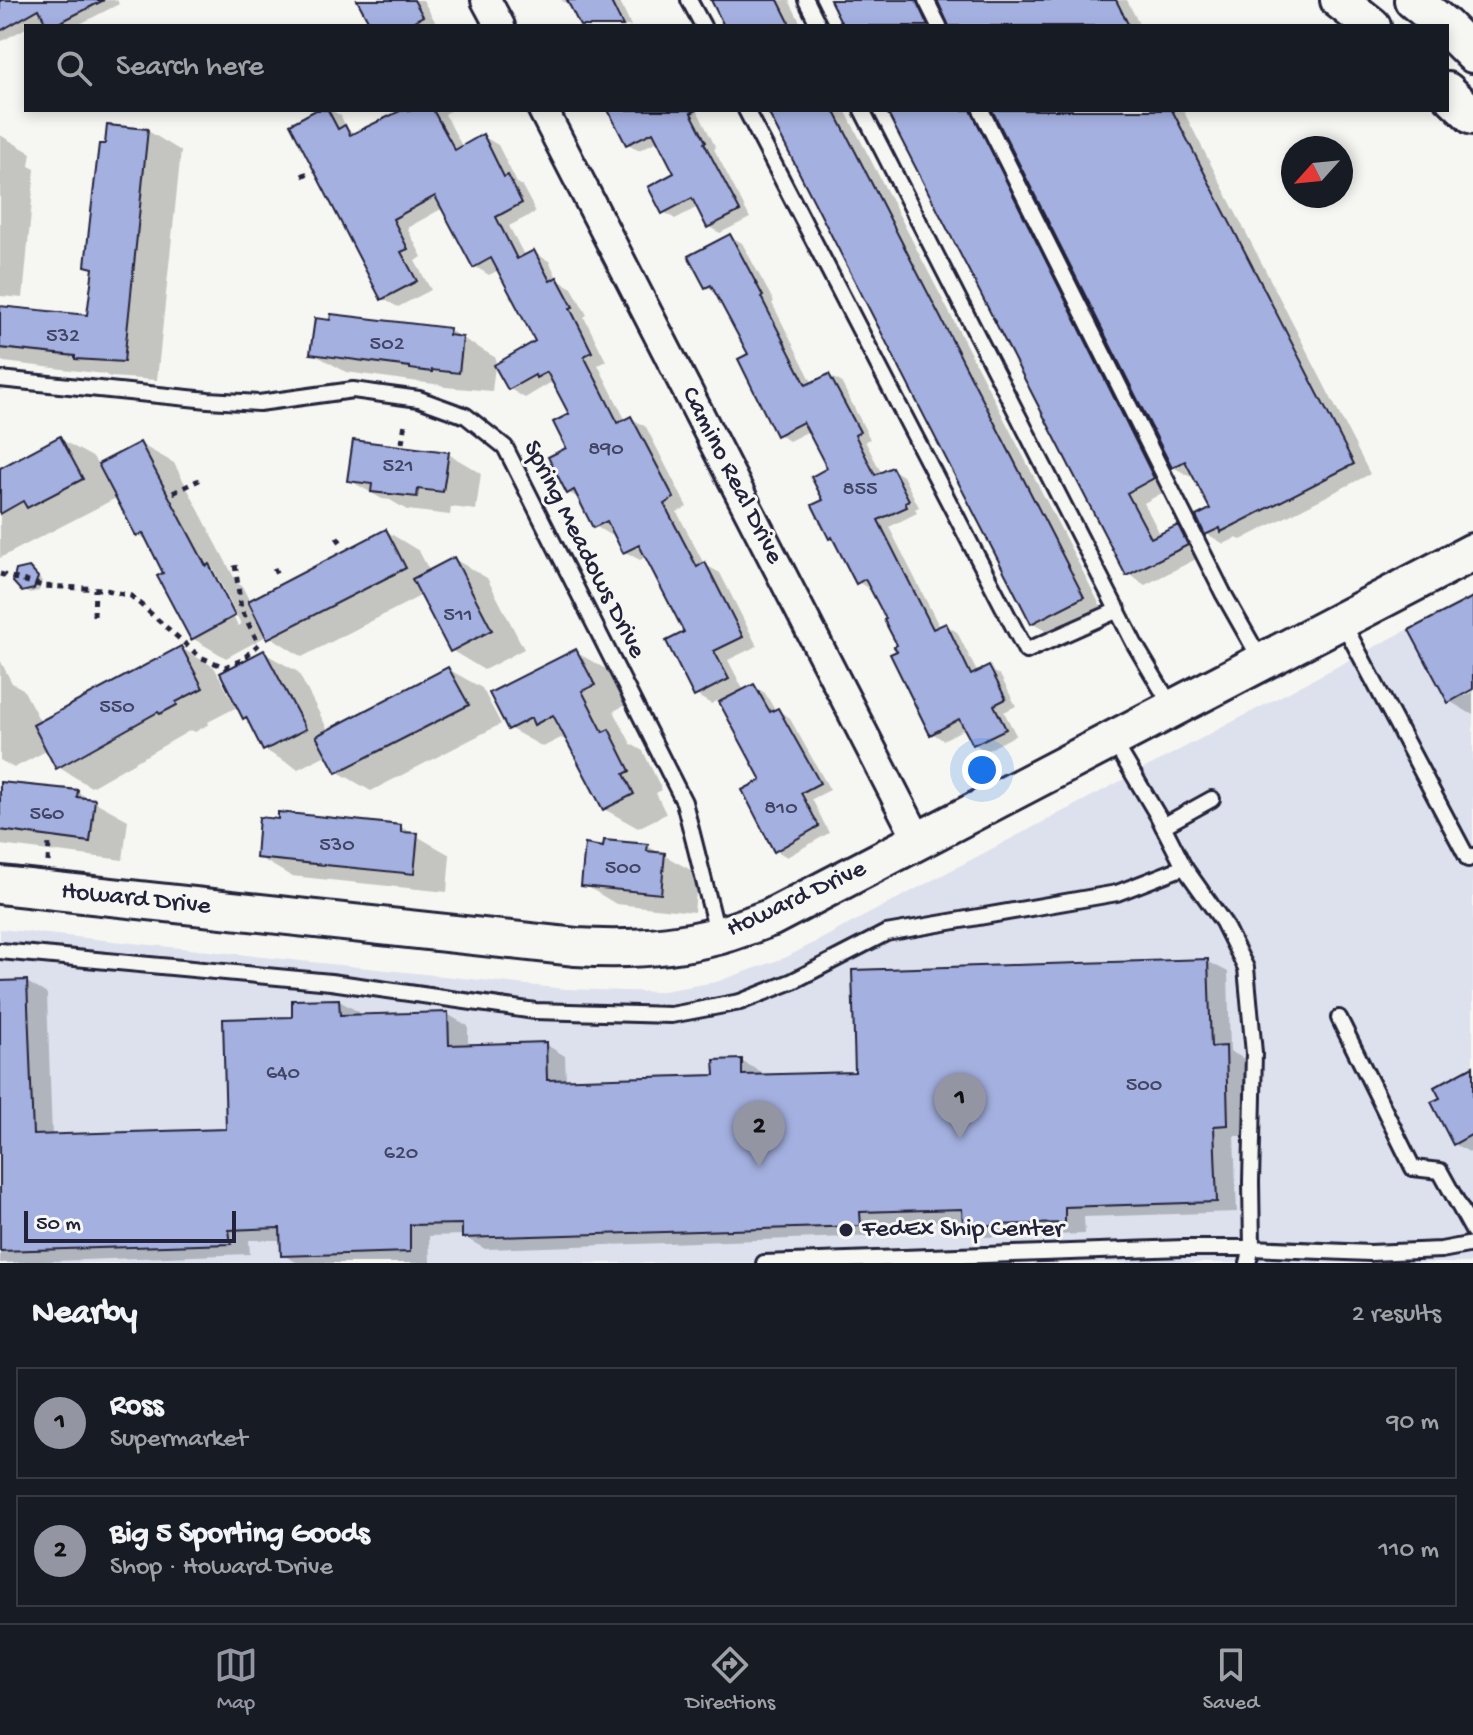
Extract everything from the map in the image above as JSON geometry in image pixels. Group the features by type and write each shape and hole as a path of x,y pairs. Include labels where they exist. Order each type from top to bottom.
{"street":[{"path":"486,0 499,24"},
{"path":"1339,0 1369,24"},
{"path":"1413,0 1442,24"},
{"path":"1449,30 1473,54"},
{"path":"1449,93 1473,116"},
{"name":"Camino Real Drive","path":"544,112 919,842"},
{"name":"Howard Drive","path":"0,885 576,947 668,946 718,936 770,918 1473,552"}],"lane":[{"path":"689,0 702,24"},
{"path":"806,0 818,24"},
{"path":"926,0 938,24"},
{"path":"747,112 1026,651 1118,610"},
{"path":"863,112 1134,643 1173,709"},
{"path":"982,112 1223,593 1262,662"},
{"name":"Spring Meadows Drive","path":"0,379 259,403 353,390 419,399 466,416 505,447 684,802 718,936"},
{"path":"1341,621 1468,859 1473,856"},
{"path":"1113,740 1184,867 1223,922 1246,968 1254,1053 1250,1256"},
{"path":"1163,826 1212,799"},
{"path":"0,951 331,982 535,1011 671,1015 740,1002 793,981 886,933 1117,893 1184,867"},
{"path":"1339,1018 1413,1168 1440,1171 1473,1231"},
{"path":"764,1263 1184,1248 1250,1256 1370,1253 1441,1250 1473,1244"},
{"path":"1453,1263 1457,1248"}],"path":[{"path":"302,176 310,172"},
{"path":"402,443 405,423"},
{"path":"173,493 199,480"},
{"path":"337,537 343,546"},
{"path":"0,574 43,586 95,589 131,596 200,657 225,667 242,660 259,644 241,609 235,564"},
{"path":"274,568 279,579"},
{"path":"94,616 95,589"}],"shaded area":[{"path":"1473,595 1473,1263 0,1263 0,929 566,989 657,992 716,982 787,957"}],"building":[{"path":"0,0 104,0 57,24 46,24 39,9 0,31"},
{"path":"357,0 414,0 423,16 409,24 370,24"},
{"path":"567,0 610,0 622,24 579,24"},
{"path":"711,0 778,0 790,24 723,24"},
{"path":"830,0 916,0 927,24 842,24"},
{"path":"937,0 1116,0 1128,24 948,24"},
{"path":"312,112 329,112 338,129 345,125 350,135 398,112 434,112 455,150 483,134 504,177 508,175 522,203 496,217 517,259 534,250 550,281 557,277 592,352 584,356 618,423 631,416 674,498 664,504 697,567 705,562 743,637 714,651 729,679 694,697 666,641 684,632 639,545 623,553 607,521 593,528 574,490 567,494 548,457 566,448 553,422 569,414 547,372 508,390 494,365 535,341 491,258 473,268 435,196 393,219 408,249 401,252 417,281 381,300 290,124"},
{"path":"609,112 693,112 704,143 740,211 707,228 692,198 662,214 648,187 674,173 653,132 626,145"},
{"path":"768,112 835,112 1084,597 1031,624"},
{"path":"887,112 972,112 1154,478 1127,493 1151,538 1178,525 1188,545 1126,576"},
{"path":"993,112 1173,112 1354,464 1221,532 1220,528 1205,535 1196,516 1210,509 1185,461 1172,468"},
{"path":"107,125 148,129 124,362 75,359 75,356 0,348 0,306 87,315 93,268 85,266 99,144 105,144"},
{"path":"730,234 806,385 829,374 860,432 855,435 875,475 892,467 909,500 905,502 907,507 878,520 933,629 946,623 971,675 989,666 1006,699 994,705 1006,729 973,745 959,719 930,735 890,654 897,651 894,647 897,645 886,619 865,579 856,584 812,505 823,500 811,477 827,468 803,422 776,436 738,359 748,354 711,285 705,288 688,256"},
{"path":"331,314 450,328 449,335 463,337 459,373 432,372 310,354 315,318 330,320"},
{"path":"60,436 83,479 27,508 23,501 0,514 0,468"},
{"path":"353,440 449,452 443,492 418,489 417,497 371,492 372,484 347,481"},
{"path":"140,442 235,616 191,640 157,576 163,573 143,533 136,536 98,464"},
{"path":"386,529 406,568 267,639 248,601"},
{"path":"454,557 492,630 450,652 412,579"},
{"path":"29,567 38,577 34,589 22,592 13,582 16,570"},
{"path":"1473,597 1473,689 1448,703 1409,630"},
{"path":"181,646 203,688 56,769 33,725"},
{"path":"576,649 595,685 582,691 603,732 609,729 630,771 624,774 634,794 603,810 553,715 534,725 531,718 508,730 489,693"},
{"path":"264,650 306,729 263,751 220,673"},
{"path":"448,667 469,705 336,773 316,736"},
{"path":"754,684 770,712 778,708 820,783 801,793 819,826 774,852 742,790 761,780 719,702"},
{"path":"0,782 78,790 77,797 95,799 90,842 0,830"},
{"path":"278,812 401,825 401,832 418,833 414,874 256,858 259,817 278,819"},
{"path":"604,840 648,844 647,851 665,853 661,894 581,886 585,844 603,847"},
{"path":"1208,959 1211,1047 1226,1046 1228,1125 1214,1126 1217,1202 1065,1207 1065,1223 963,1226 962,1209 860,1212 861,1226 462,1238 462,1224 410,1225 410,1252 281,1256 280,1228 229,1230 231,1244 0,1251 0,981 27,980 33,1135 226,1129 223,1019 292,1017 292,1000 339,999 340,1015 448,1012 449,1045 546,1042 547,1080 715,1075 714,1060 742,1059 742,1075 855,1072 852,970"},
{"path":"1473,1066 1473,1134 1453,1145 1431,1102 1440,1098 1434,1087"}],"place":[{"name":"Ross","path":"960,1139"},
{"name":"Big 5 Sporting Goods","path":"759,1167"},
{"name":"FedEx Ship Center","path":"846,1230"}]}
